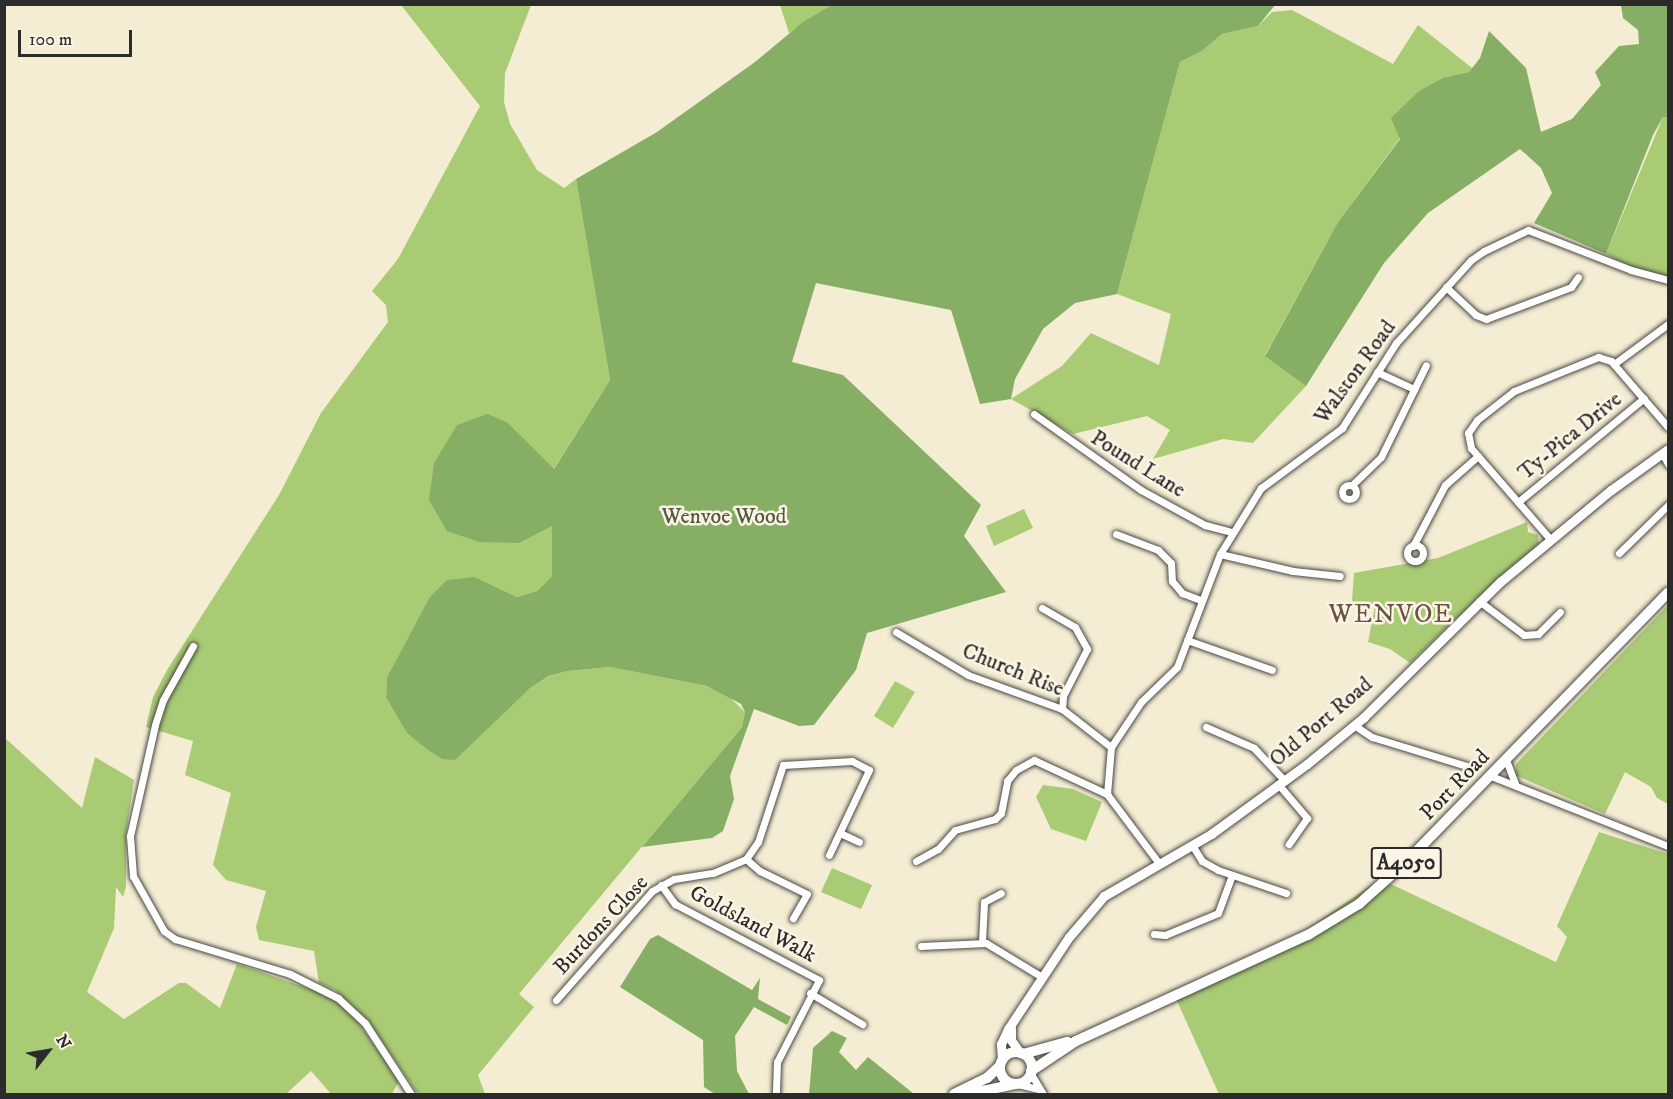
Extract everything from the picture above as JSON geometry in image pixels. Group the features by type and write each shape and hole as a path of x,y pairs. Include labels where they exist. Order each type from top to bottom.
{"main road":[{"name":"Port Road","path":"968,1095 1017,1084 1076,1041 1334,921 1392,877 1668,593"},
{"name":"Port Road","path":"954,1095 987,1078 1009,1054 1076,1041"},
{"path":"1021,1053 1030,1061 1031,1073"},
{"path":"1001,1063 1005,1080 1017,1084"}],"street":[{"name":"Walston Road","path":"1107,794 1112,747 1141,702 1177,667 1200,600 1231,532 1261,488 1342,428 1396,343 1476,256 1528,230 1631,270 1668,280"},
{"path":"1446,288 1476,315 1486,319 1571,287 1578,278"},
{"path":"1614,364 1668,324"},
{"path":"1551,540 1478,456 1469,443 1471,427 1512,392 1593,357 1604,357 1614,364 1668,427"},
{"path":"1352,485 1381,457 1426,365"},
{"path":"1377,372 1414,389"},
{"name":"Ty-Pica Drive","path":"1518,502 1644,398"},
{"name":"Pound Lane","path":"1034,414 1141,490 1205,525 1231,532"},
{"path":"1665,451 1668,464"},
{"name":"Old Port Road","path":"1001,1063 1001,1044 1042,977 1094,906 1116,887 1192,845 1281,782 1354,725 1479,601 1551,540 1665,451"},
{"path":"1413,546 1446,485 1478,456"},
{"path":"1619,554 1668,505"},
{"path":"1116,534 1158,550 1171,563 1172,581 1182,593 1200,600"},
{"path":"1221,554 1293,571 1340,576"},
{"path":"1479,601 1512,630 1524,635 1538,634 1560,612"},
{"path":"1042,608 1075,627 1086,650 1063,696 1062,709"},
{"name":"Church Rise","path":"896,632 968,675 1062,709 1112,747"},
{"path":"1187,640 1272,670"},
{"path":"193,646 163,700 155,725 130,836 133,876 164,931 174,939 290,974 338,998 365,1023 411,1095"},
{"path":"1354,725 1372,737 1470,767"},
{"path":"1206,727 1254,748 1307,818 1289,844"},
{"path":"916,861 933,853 955,830 995,819 1001,813 1007,781 1016,770 1034,760 1107,794 1158,862"},
{"path":"1506,760 1508,773 1515,783"},
{"path":"794,918 807,894 760,871 746,859 758,842 783,765 852,761 869,770 829,855"},
{"path":"1491,776 1515,783 1668,846"},
{"path":"840,833 859,842"},
{"path":"1192,845 1202,861 1232,875 1286,893"},
{"name":"Burdons Close","path":"556,1000 652,891 674,879 720,871 746,859"},
{"path":"1154,934 1165,935 1218,913 1232,875"},
{"name":"Goldsland Walk","path":"661,885 675,904 819,980 810,993 777,1062 776,1095"},
{"path":"982,942 984,902 1001,893"},
{"path":"921,946 982,942 1042,977"},
{"path":"810,993 862,1024"},
{"path":"1011,1028 1011,1040 1021,1053"},
{"path":"1031,1073 1040,1092"},
{"path":"1017,1084 1040,1092"}],"green space":[{"path":"401,5 531,5 505,73 504,102 510,124 537,170 564,188 576,179 610,380 553,470 508,423 552,526 552,576 537,591 517,597 475,577 429,598 387,677 386,698 407,733 442,759 529,689 550,676 568,671 610,667 707,686 723,691 745,712 742,727 519,994 534,1007 478,1075 485,1094 418,1094 367,1019 335,990 319,983 314,951 259,940 256,927 266,891 226,880 213,865 231,793 185,775 193,741 146,727 153,697 167,670 279,495 321,413 388,322 386,305 372,291 398,259 480,106"},
{"path":"780,5 832,5 789,33"},
{"name":"Wenvoe Wood","path":"832,5 1275,5 1258,26 1222,34 1202,51 1180,62 1117,294 1075,303 1043,329 1015,379 1011,399 980,404 951,310 816,283 792,362 843,375 981,505 964,536 1006,592 867,633 856,670 814,725 799,726 754,709 730,776 734,799 723,831 712,838 642,847 742,727 745,712 741,704 707,686 610,667 568,671 549,676 529,689 455,760 442,759 428,750 407,733 386,698 387,677 429,598 447,580 475,577 517,597 537,591 552,576 552,526 519,543 479,542 447,531 429,500 434,463 457,425 488,414 508,423 554,469 610,380 576,179 657,132 755,62 803,22"},
{"path":"1621,5 1668,5 1668,117 1663,117 1653,135 1606,254 1534,223 1552,193 1541,168 1520,149 1428,213 1384,263 1306,386 1265,356 1338,222 1400,139 1391,118 1419,91 1445,77 1469,72 1480,58 1489,31 1526,68 1541,132 1572,119 1601,85 1595,72 1619,46 1639,44 1638,30 1623,18"},
{"path":"1292,10 1393,64 1418,25 1472,68 1469,72 1445,77 1338,222 1265,355 1306,386 1253,443 1223,439 1153,459 1170,430 1147,416 1073,434 1011,399 1062,366 1091,333 1159,365 1171,314 1117,294 1180,62 1202,51 1222,34 1258,26 1272,12"},
{"path":"1663,117 1668,117 1668,279 1634,269 1606,254"},
{"path":"1024,509 1033,528 994,546 986,526"},
{"path":"1527,522 1528,532 1538,535 1539,544 1497,579 1410,663 1390,649 1368,642 1375,606 1352,601 1354,573 1438,558"},
{"path":"1668,605 1668,804 1657,798 1651,787 1625,772 1605,814 1515,775 1516,764"},
{"path":"895,681 915,692 893,728 874,716"},
{"path":"4,737 82,808 95,757 134,780 126,833 126,887 123,897 116,887 114,928 87,992 124,1019 179,983 186,983 220,1008 237,964 319,992 349,1009 399,1081 392,1094 331,1094 311,1071 286,1094 5,1094"},
{"path":"1043,785 1073,789 1102,802 1086,841 1051,829 1036,797"},
{"path":"1599,832 1668,854 1668,1094 1219,1094 1173,992 1297,936 1380,879 1556,962 1567,937 1557,926"},
{"path":"832,868 872,885 861,909 821,892"},
{"path":"658,935 752,990 760,978 758,999 791,1017 787,1025 754,1007 735,1036 737,1071 749,1094 715,1094 704,1087 703,1040 620,987 650,939"},
{"path":"832,1031 847,1038 839,1052 856,1070 868,1057 914,1094 809,1094 813,1048"}],"district":[{"name":"WENVOE","path":"1391,615"}]}
